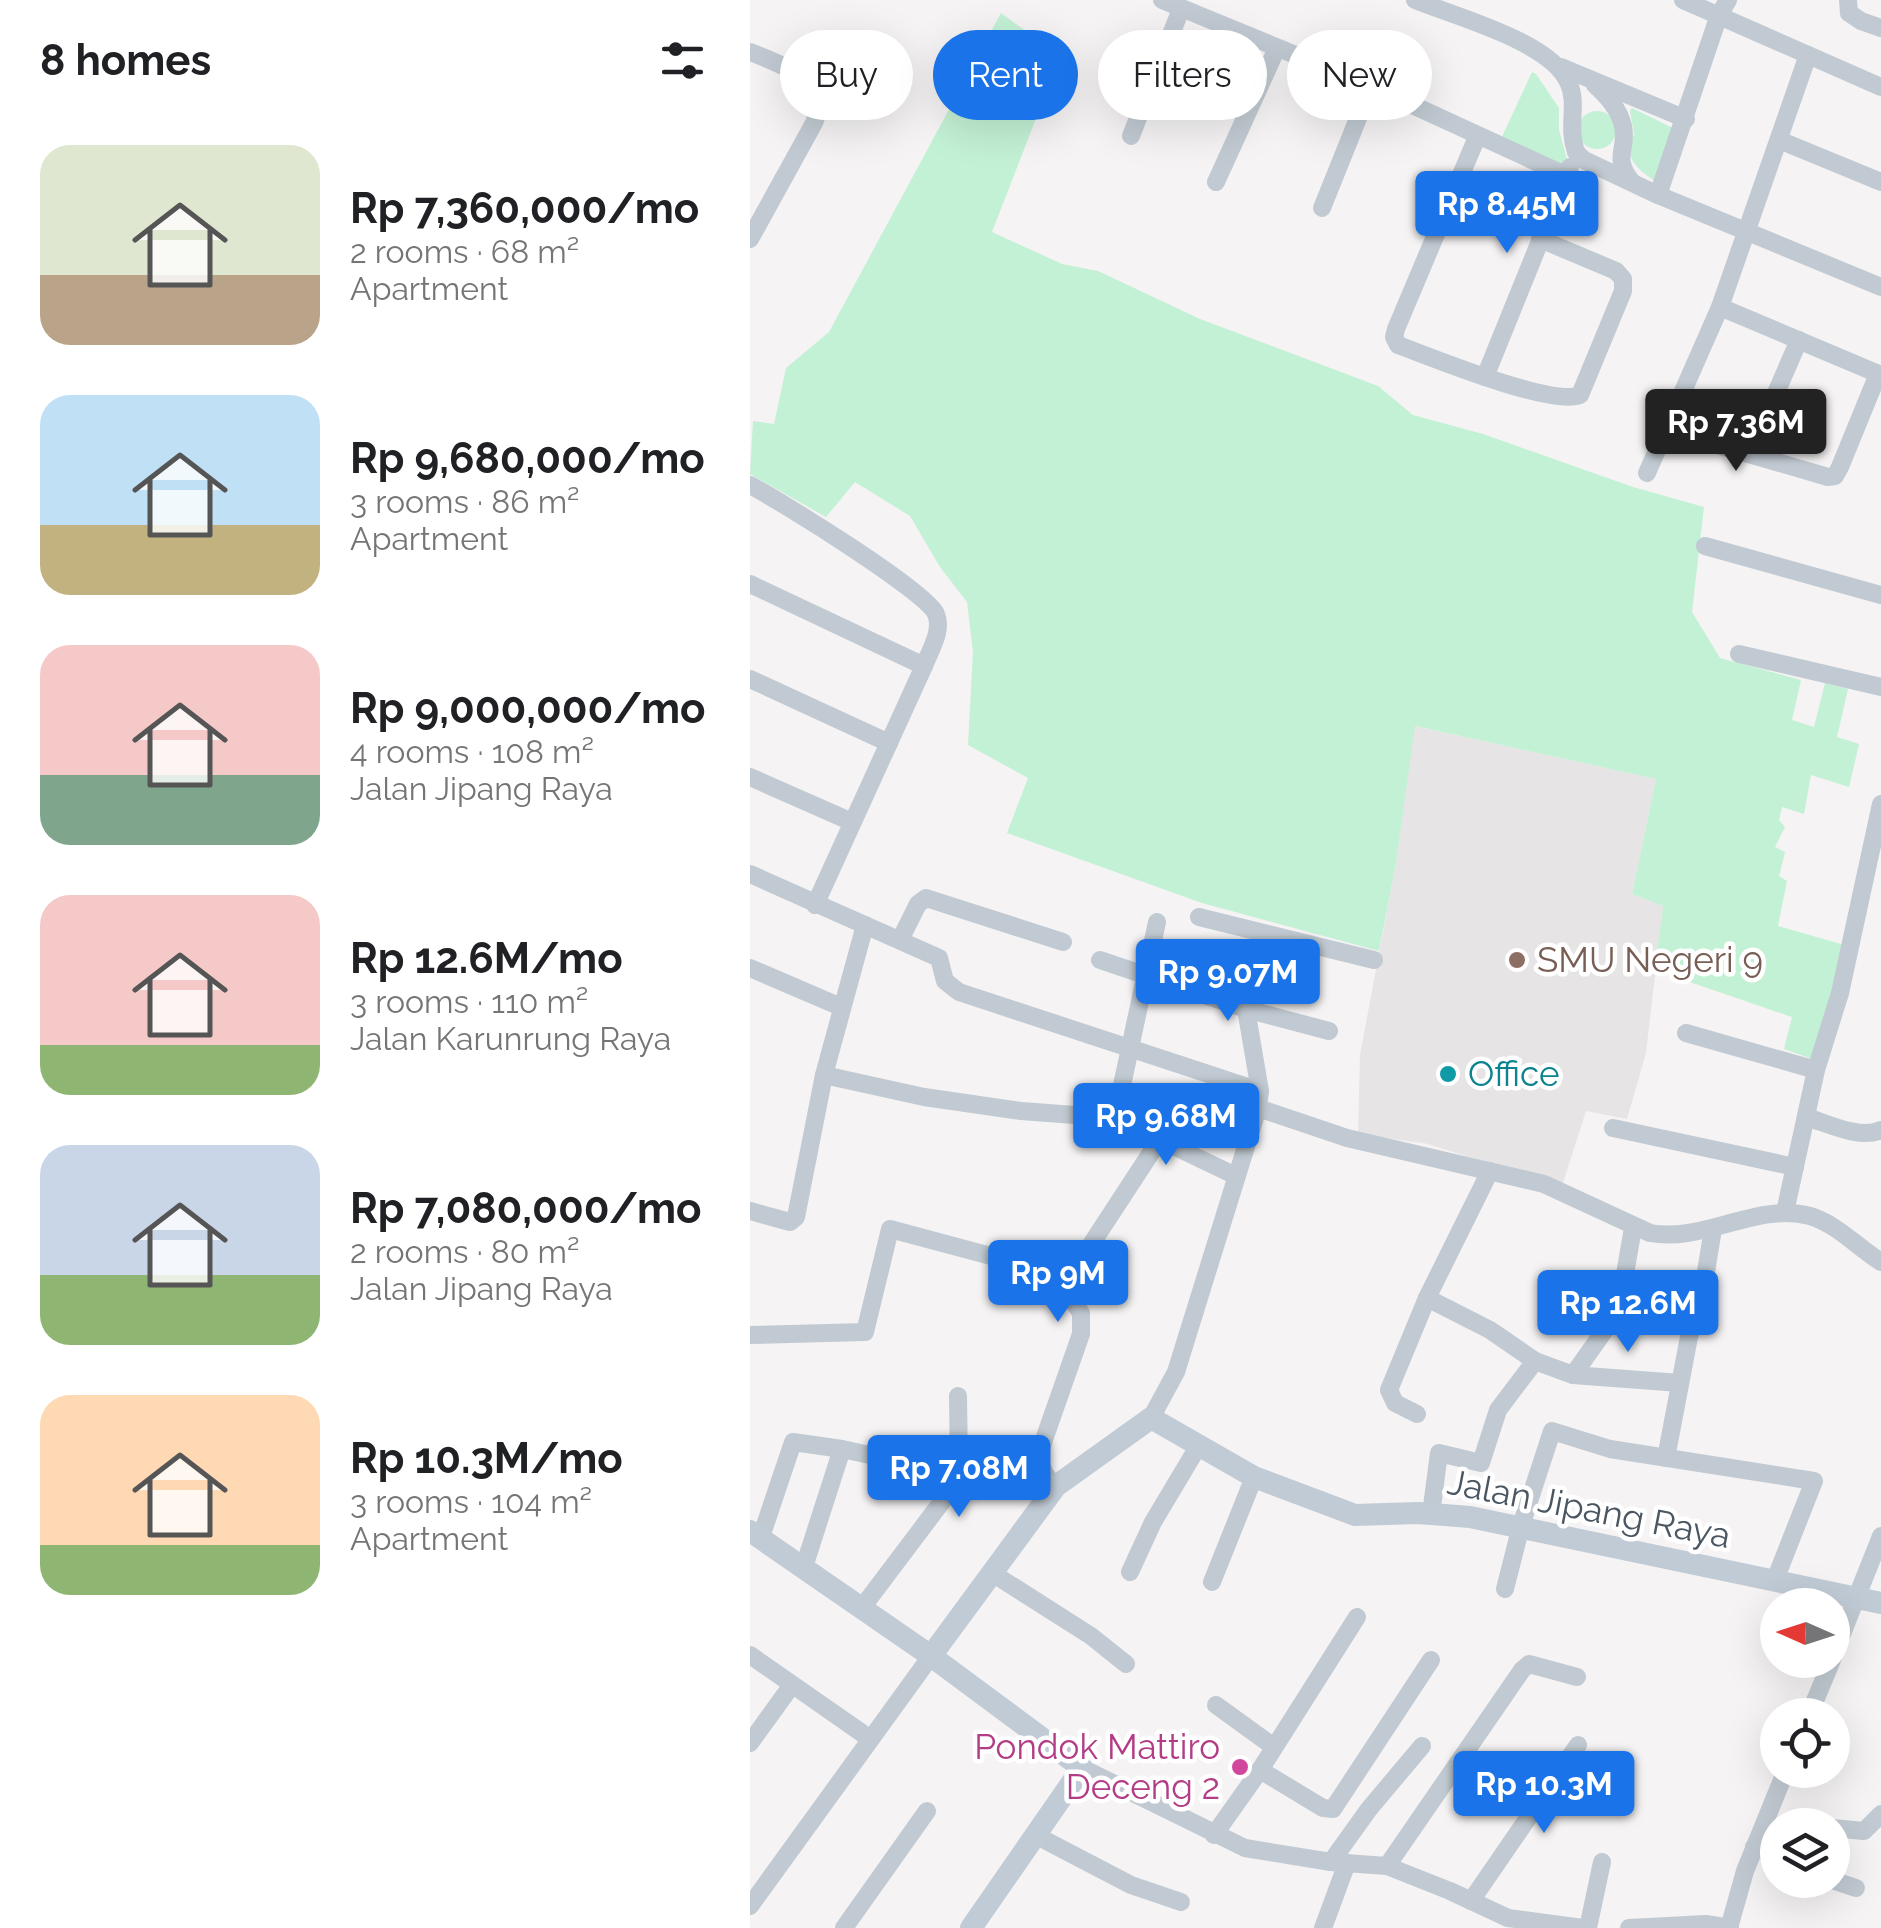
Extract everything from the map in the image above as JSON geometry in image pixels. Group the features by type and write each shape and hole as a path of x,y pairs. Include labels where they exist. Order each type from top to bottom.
{"street":[{"path":"1162,0 1287,52"},
{"path":"1415,0 1536,48 1561,68 1686,119"},
{"path":"1683,0 1724,8 1808,55 1881,87"},
{"path":"1848,0 1849,12 1881,28"},
{"path":"1658,196 1724,8"},
{"path":"1131,136 1181,9"},
{"path":"1216,182 1277,48"},
{"path":"750,52 806,80 822,100 814,123 750,239"},
{"path":"1648,472 1720,306 1808,55"},
{"path":"1561,68 1574,100 1570,126 1576,152 1584,160 1658,196 1881,288"},
{"path":"1589,79 1619,115 1623,127 1619,154 1622,168 1632,181"},
{"path":"1432,115 1567,176"},
{"path":"1322,208 1357,120"},
{"path":"1476,136 1394,337 1398,345 1560,398 1580,394 1622,292 1623,279 1616,271 1540,239"},
{"path":"1778,140 1881,182"},
{"path":"1485,376 1576,152"},
{"path":"1666,430 1819,476 1835,476 1880,375 1720,306"},
{"path":"1750,453 1800,340"},
{"path":"750,485 849,546 928,603 937,617 938,632 924,666 815,905"},
{"path":"1705,546 1881,594"},
{"path":"750,584 924,666"},
{"path":"1739,654 1881,686"},
{"path":"750,679 889,743"},
{"path":"750,777 852,822"},
{"path":"1785,1212 1816,1070 1876,849 1881,804"},
{"path":"750,874 940,958 946,981 960,992 1130,1047 1347,1138 1544,1184 1633,1228 1666,1236 1785,1212 1812,1216 1880,1257"},
{"path":"901,938 918,904 926,898 1062,942"},
{"path":"1199,917 1374,960"},
{"path":"1115,1118 1156,922"},
{"path":"750,1211 790,1222 796,1217 824,1075 865,925"},
{"path":"750,1906 1056,1486 1151,1418 1176,1372 1259,1099 1246,1009 1267,935"},
{"path":"1100,960 1246,1009 1329,1031"},
{"path":"750,968 841,1008"},
{"path":"1686,1033 1816,1070"},
{"path":"824,1075 924,1097 1115,1118 1236,1176"},
{"path":"1806,1117 1862,1132 1874,1134 1881,1130"},
{"path":"1612,1128 1796,1167"},
{"path":"1062,1289 1160,1139"},
{"path":"1417,1414 1394,1404 1390,1390 1427,1298 1490,1171"},
{"path":"1573,1374 1612,1320 1621,1298 1633,1228"},
{"path":"1666,1458 1713,1229"},
{"path":"750,1335 865,1332 890,1230 1008,1259 1062,1289 1081,1313 1082,1323 1040,1451 1040,1464 1056,1486"},
{"path":"1427,1298 1490,1330 1535,1361 1573,1374 1680,1383"},
{"path":"1431,1514 1439,1453 1482,1462 1498,1410 1535,1361"},
{"path":"861,1609 948,1496 958,1474 958,1396"},
{"name":"Jalan Jipang Raya","path":"1151,1418 1254,1477 1354,1515 1431,1514 1521,1526 1881,1604"},
{"path":"1505,1588 1552,1431 1610,1450 1814,1482 1775,1580"},
{"path":"958,1474 794,1442 755,1534 931,1656 1082,1768 1245,1848 1387,1866 1508,1918 1585,1928 1602,1862"},
{"path":"1130,1572 1153,1522 1200,1445"},
{"path":"804,1567 842,1449"},
{"path":"1212,1582 1254,1477"},
{"path":"1850,1614 1881,1536"},
{"path":"992,1573 1091,1636 1126,1664"},
{"path":"1214,1835 1357,1617"},
{"path":"750,1656 869,1738"},
{"path":"1260,1770 1324,1808 1334,1809 1432,1660"},
{"path":"1387,1866 1522,1670 1537,1664 1578,1677"},
{"path":"750,1743 792,1685"},
{"path":"1216,1705 1274,1747"},
{"path":"1471,1902 1578,1745"},
{"path":"1323,1928 1339,1862 1369,1808 1422,1746"},
{"path":"971,1928 1082,1768"},
{"path":"1629,1928 1706,1924 1730,1928 1754,1847 1779,1788"},
{"path":"844,1928 927,1811"},
{"path":"1850,1830 1864,1831 1881,1814"},
{"path":"1037,1836 1132,1885 1181,1902"},
{"path":"1754,1847 1760,1850"},
{"path":"1850,1886 1856,1888"}],"shaded area":[{"name":"SMU Negeri 9","path":"1414,726 1656,779 1632,894 1663,906 1646,1053 1627,1119 1586,1111 1562,1186 1424,1143 1358,1135 1360,1055 1396,863"}],"green space":[{"path":"1001,13 1024,30 992,30"},
{"path":"1532,72 1559,108 1566,169 1500,141"},
{"path":"1632,108 1677,130 1657,182 1638,168 1631,156"},
{"path":"1597,111 1610,117 1616,130 1610,143 1597,149 1584,143 1578,130 1584,117"},
{"path":"943,120 1035,120 992,232 1062,264 1098,271 1200,319 1378,386 1413,415 1704,507 1692,612 1720,658 1801,680 1792,720 1814,727 1825,683 1848,689 1837,737 1859,744 1849,787 1811,775 1804,814 1782,807 1779,820 1785,827 1775,847 1785,852 1779,876 1787,881 1778,926 1848,946 1818,1061 1784,1049 1792,1017 1655,970 1663,906 1632,894 1656,779 1415,726 1379,951 1202,903 1007,833 1028,778 968,745 973,652 967,602 940,567 910,516 855,482 826,517 750,474 753,421 774,424 786,368 829,332"}],"place":[{"name":"SMU Negeri 9","path":"1517,960"},
{"name":"Office","path":"1448,1074"},
{"name":"Pondok Mattiro Deceng 2","path":"1240,1767"}]}
